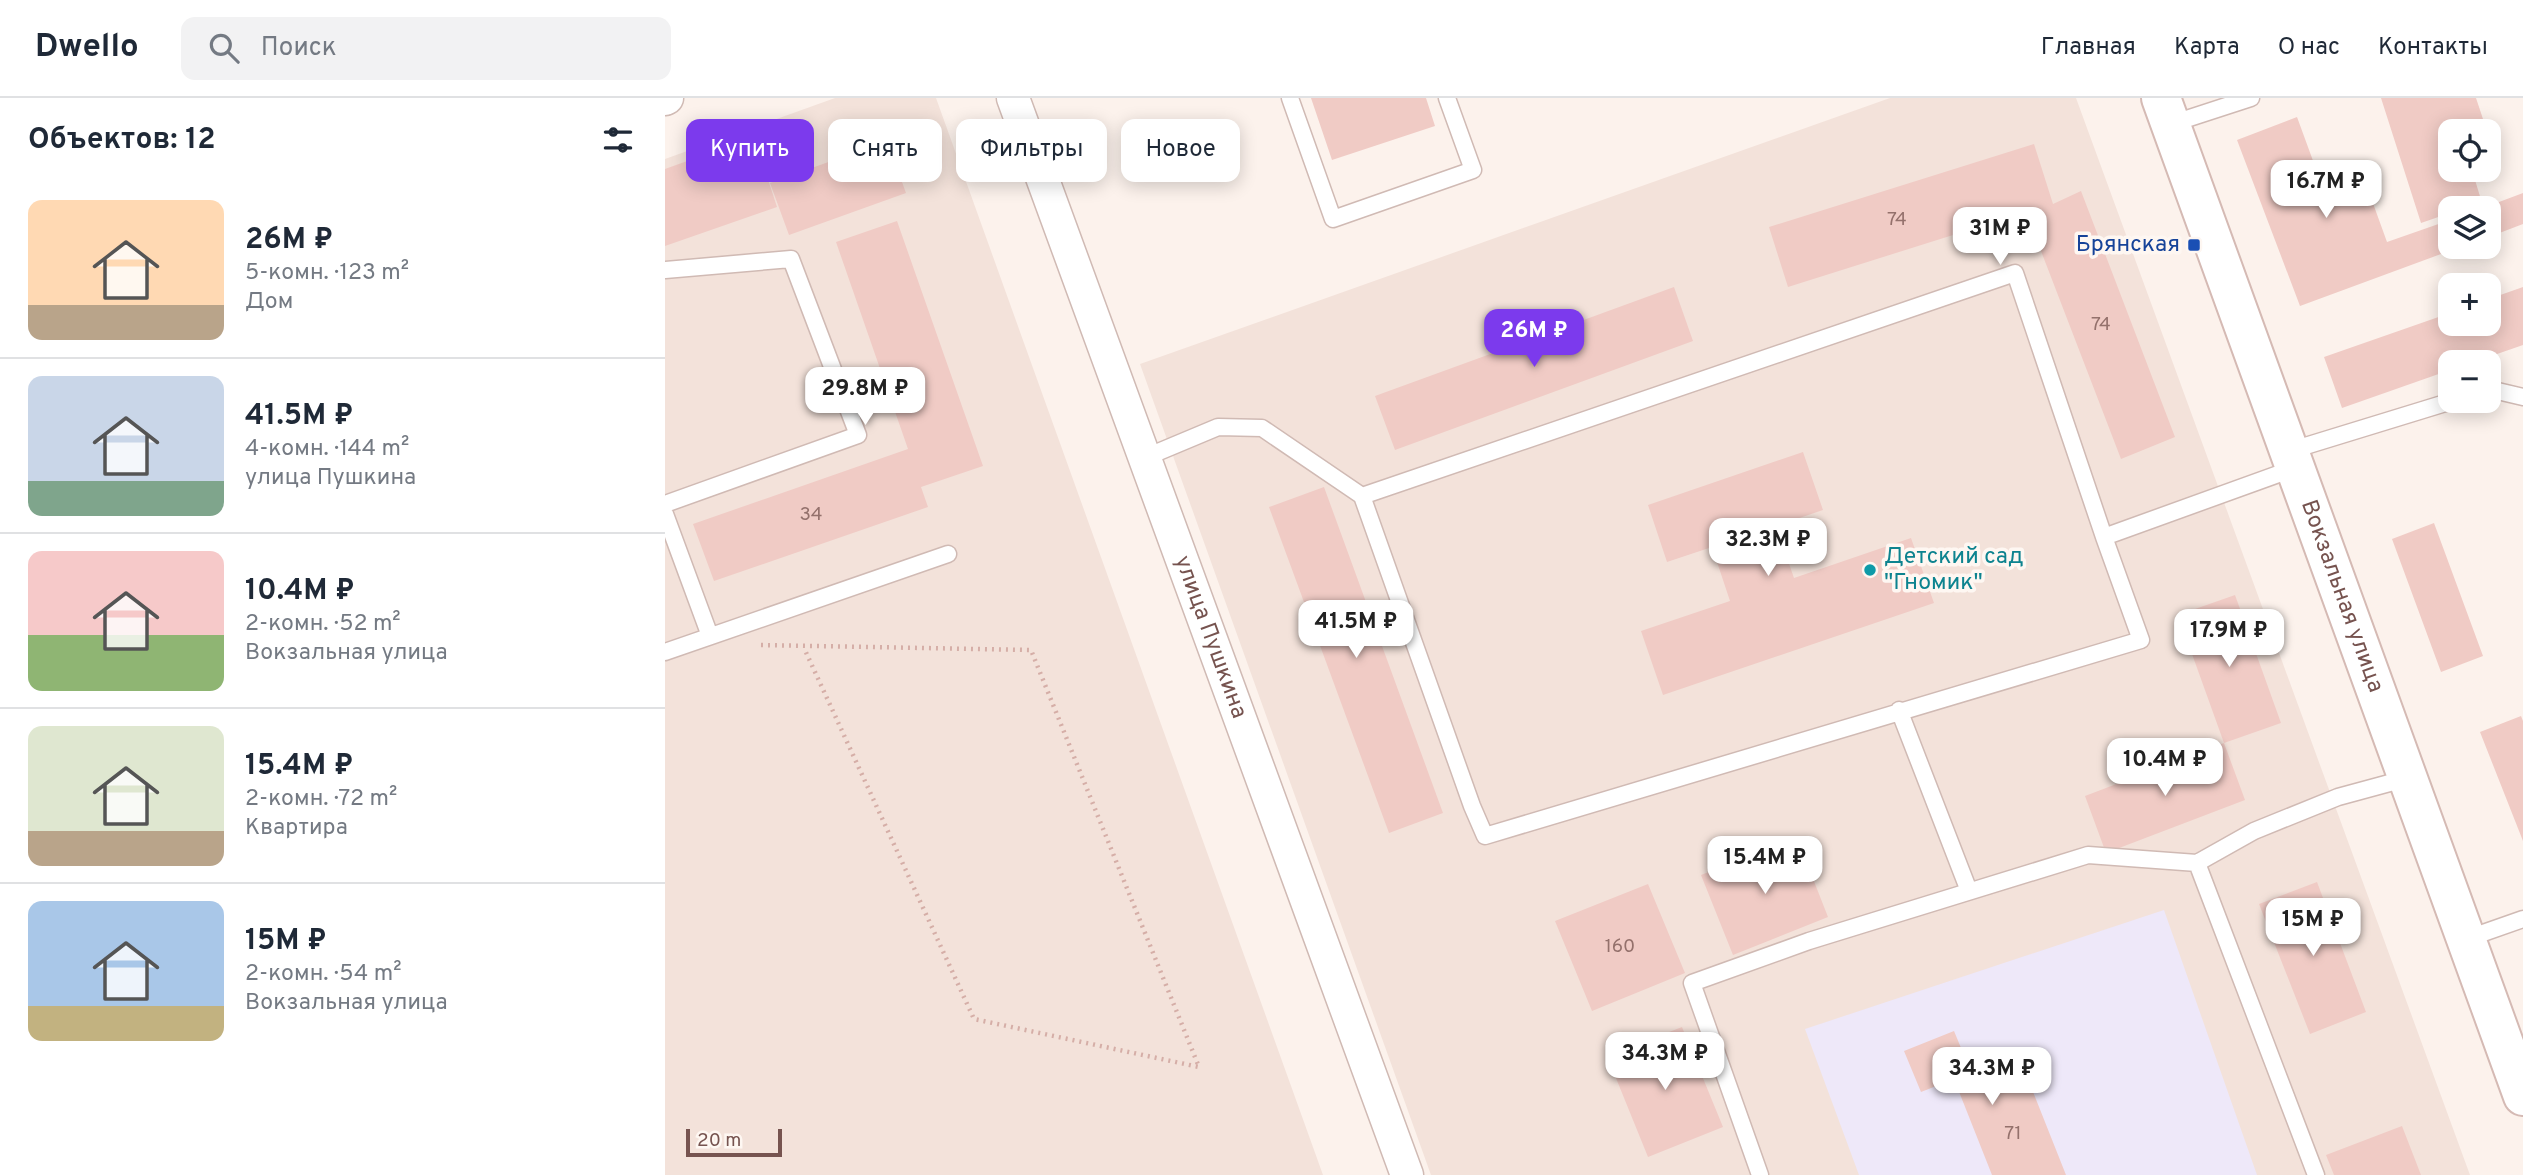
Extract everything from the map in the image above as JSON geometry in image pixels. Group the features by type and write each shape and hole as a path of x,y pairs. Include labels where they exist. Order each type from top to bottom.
{"main road":[{"name":"Вокзальная улица","path":"2166,111 2466,939 2520,1078"}],"street":[{"name":"улица Пушкина","path":"1013,98 1407,1175"}],"lane":[{"path":"1290,98 1333,219 1473,170 1447,98"},
{"path":"2166,111 2251,98"},
{"path":"665,270 791,259 858,435 665,504"},
{"path":"1145,458 1218,427 1262,428 1362,496 1485,836 1899,710 2141,640 2015,273 1362,496"},
{"path":"2501,392 2523,397"},
{"path":"2104,537 2292,459 2438,406"},
{"path":"665,514 710,636"},
{"path":"665,652 949,554"},
{"path":"1899,710 1969,891"},
{"path":"1760,1175 1692,984 1809,941 2088,855 2197,863 2254,831 2338,797 2408,778"},
{"path":"2197,863 2316,1175"},
{"path":"2466,939 2523,919"}],"path":[{"path":"749,645 1031,650 1199,1067 974,1019 804,648"}],"shaded area":[{"path":"835,98 936,98 956,154 956,182 966,182 1323,1175 665,1175 665,159 686,151 686,182 814,182 814,119 776,119"},
{"path":"1890,98 2076,98 2470,1175 1431,1175 1140,364"},
{"path":"2164,910 2257,1175 1859,1175 1805,1029"}],"building":[{"path":"1311,98 1426,98 1435,126 1332,160"},
{"path":"2381,98 2476,98 2483,119 2438,119 2438,182 2476,182 2480,196 2438,196 2438,217 2421,223"},
{"path":"2297,117 2327,199 2366,184 2387,242 2438,224 2438,255 2300,306 2237,140"},
{"path":"2034,144 2053,204 2081,191 2175,437 2121,459 2026,212 1788,287 1769,227"},
{"path":"686,161 686,182 769,182 777,207 665,246 665,169"},
{"path":"828,162 828,182 902,182 906,193 789,235 770,183 814,182 814,167"},
{"path":"2523,193 2523,224 2501,232 2501,201"},
{"path":"897,221 983,466 921,487 928,507 714,581 693,524 908,449 836,242"},
{"path":"1674,287 1693,341 1395,450 1375,396"},
{"path":"2523,287 2523,345 2501,353 2501,350 2438,350 2438,374 2342,408 2324,357 2438,317 2438,336 2501,336 2501,295"},
{"name":"Детский сад \"Гномик\"","path":"1803,452 1823,510 1776,526 1794,578 1911,538 1934,603 1663,695 1641,631 1730,601 1712,547 1667,562 1648,505"},
{"path":"1324,487 1443,813 1389,833 1269,507"},
{"path":"2434,523 2483,656 2441,672 2392,539"},
{"path":"2235,595 2281,723 2224,743 2178,615"},
{"path":"2521,716 2523,721 2523,841 2480,732"},
{"path":"2224,743 2245,800 2106,853 2085,796"},
{"path":"1797,838 1828,917 1733,955 1701,875"},
{"path":"2317,882 2366,1012 2310,1034 2259,904"},
{"path":"1648,884 1685,973 1592,1011 1555,921"},
{"path":"1682,1027 1723,1127 1648,1157 1607,1056"},
{"path":"1954,1031 1971,1072 2018,1054 2066,1175 1992,1175 1954,1079 1921,1092 1904,1051"},
{"path":"2402,1126 2421,1175 2334,1175 2326,1155"}],"place":[{"name":"Брянская","path":"2194,245"},
{"name":"Детский сад \"Гномик\"","path":"1870,570"}]}
